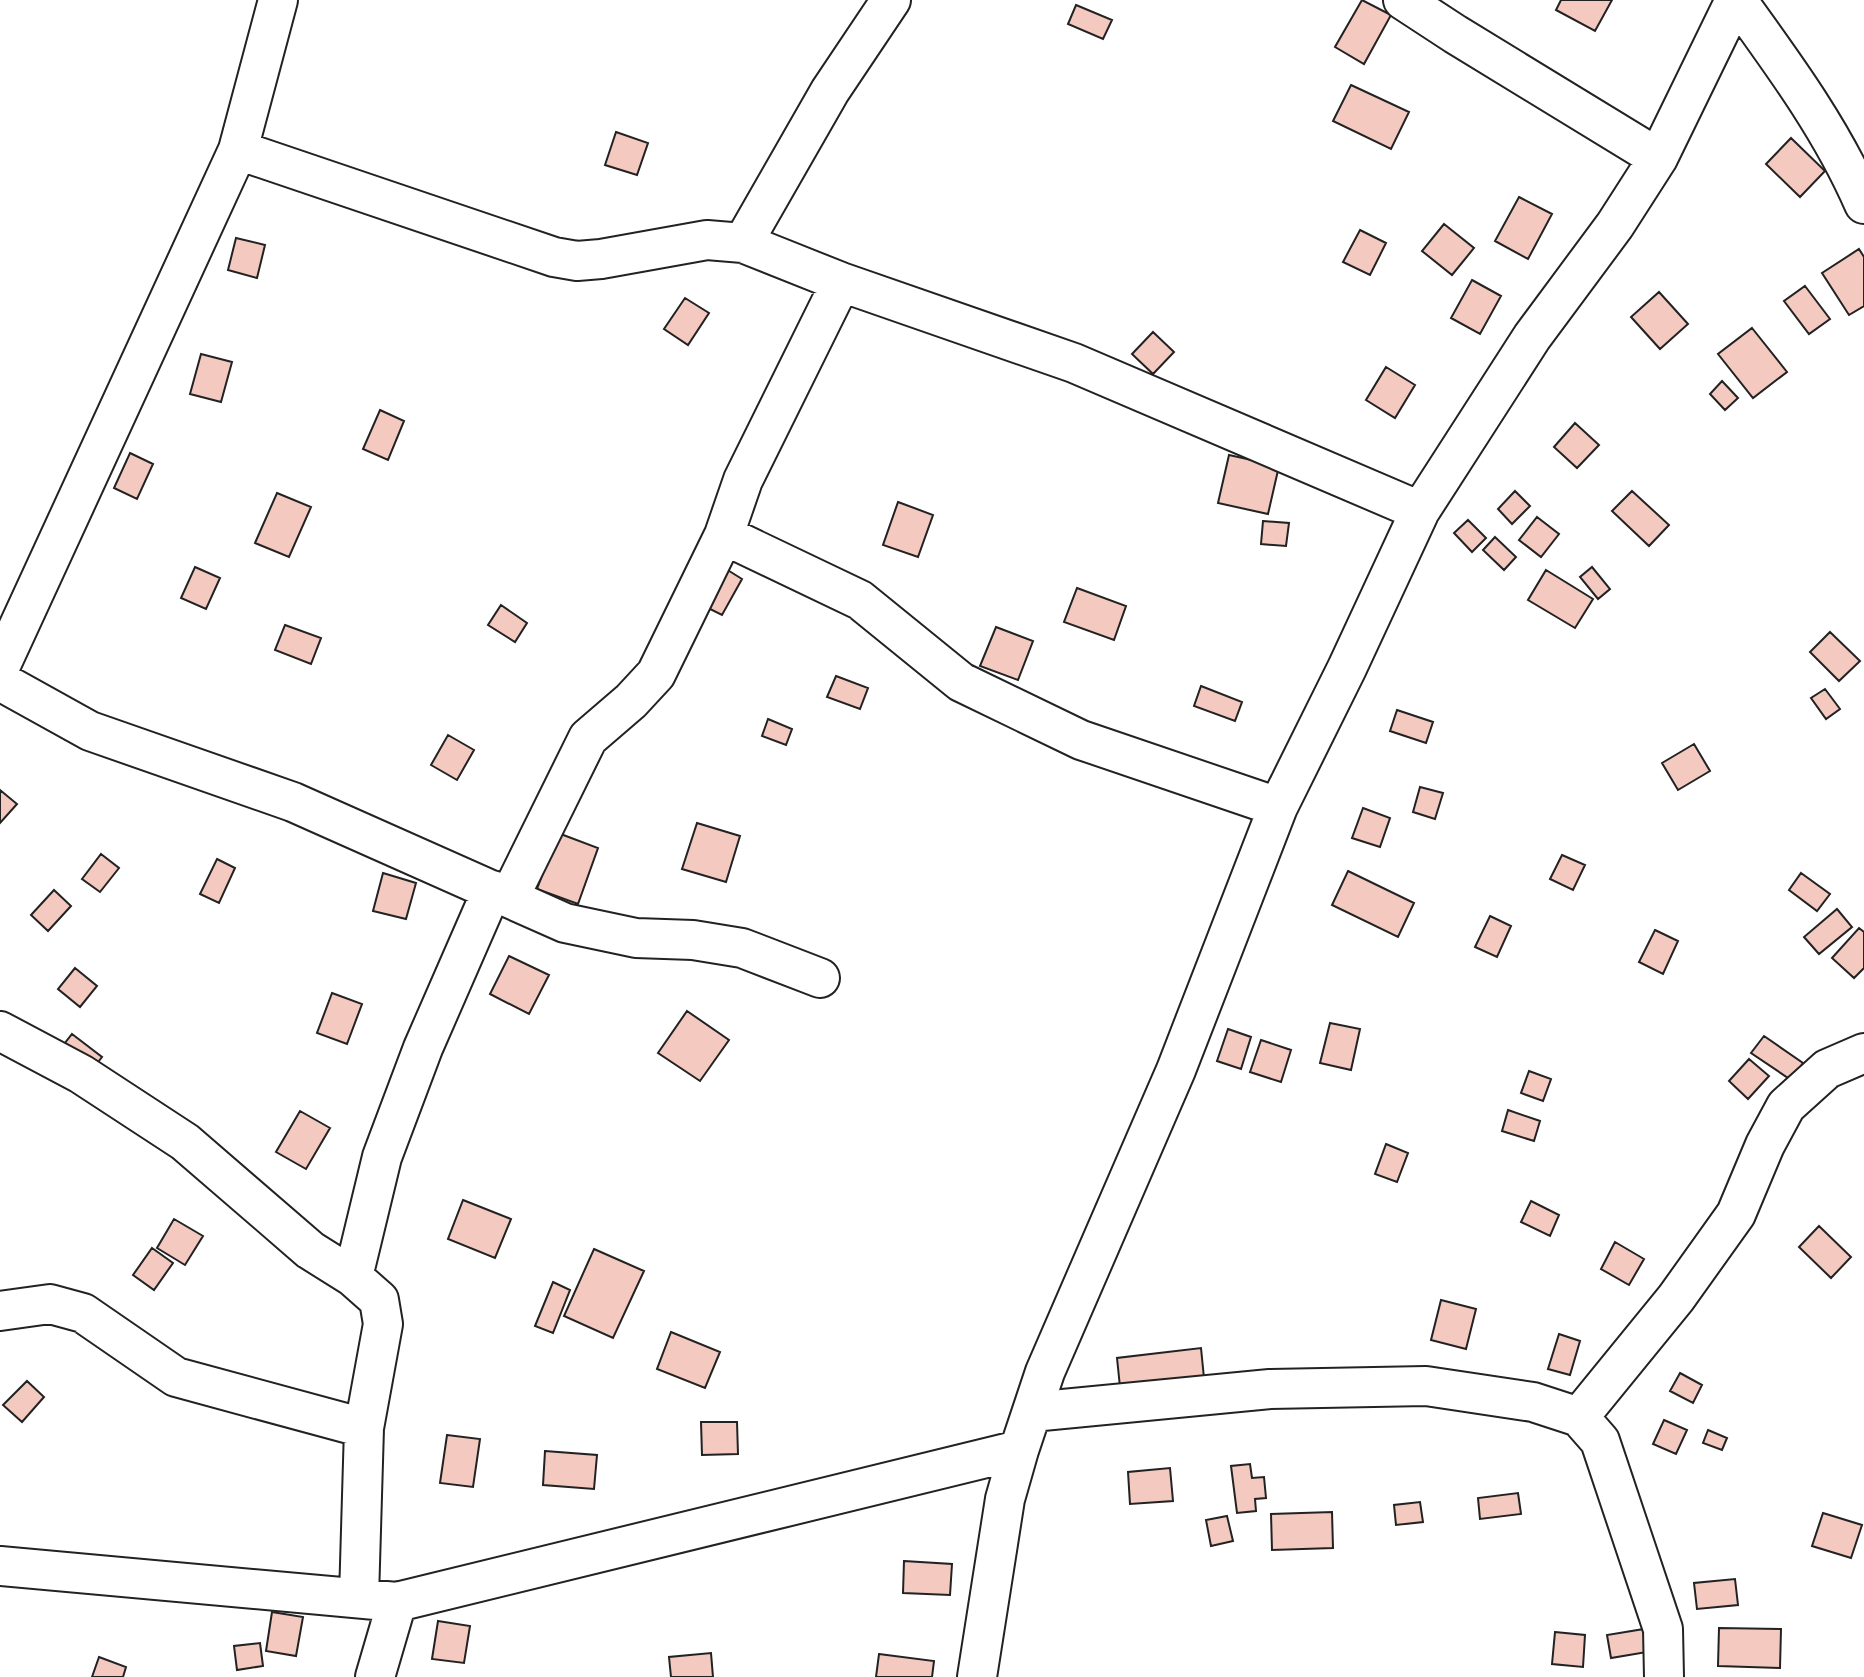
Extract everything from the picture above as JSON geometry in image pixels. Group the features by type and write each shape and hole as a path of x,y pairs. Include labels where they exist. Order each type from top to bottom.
{"street":[{"path":"0,667 238,150 278,0"},
{"path":"743,243 830,91 891,0"},
{"path":"1404,0 1658,158"},
{"path":"977,1677 1005,1499 1045,1372 1176,1070 1278,807 1420,511 1532,337 1615,225 1658,158 1736,0 1797,83 1853,178 1864,204"},
{"path":"238,150 554,257 577,261 707,240 743,243 841,282 1074,363 1420,511"},
{"path":"353,1277 382,1157 423,1048 500,894 588,738 631,701 656,674 724,535 744,480 841,282"},
{"path":"724,535 860,600 961,682 973,688 1082,740 1278,807"},
{"path":"0,681 90,730 293,802 565,923 636,938 693,940 742,948 820,978"},
{"path":"0,1031 80,1074 185,1142 310,1250 353,1277 379,1300 383,1324 364,1428 359,1598"},
{"path":"1579,1417 1676,1297 1736,1214 1765,1145 1786,1106 1827,1069 1864,1053"},
{"path":"0,1311 50,1304 67,1307 83,1313 176,1377 364,1428"},
{"path":"1032,1412 1270,1389 1426,1386 1533,1402 1579,1417 1600,1441 1663,1629 1664,1677"},
{"path":"0,1566 397,1602 1019,1450"},
{"path":"375,1677 397,1602"}],"building":[{"path":"1362,0 1391,15 1364,64 1335,47"},
{"path":"1561,0 1612,0 1595,31 1556,10"},
{"path":"1076,5 1112,20 1103,39 1068,24"},
{"path":"1351,85 1409,112 1391,149 1333,121"},
{"path":"616,132 648,143 637,175 605,165"},
{"path":"1791,138 1825,171 1800,197 1766,164"},
{"path":"1519,197 1552,214 1528,259 1495,241"},
{"path":"1444,224 1474,248 1452,275 1422,251"},
{"path":"1360,230 1386,243 1370,275 1343,262"},
{"path":"236,238 265,245 257,278 228,270"},
{"path":"1859,249 1864,257 1864,306 1849,315 1822,273"},
{"path":"1472,280 1501,296 1480,334 1451,318"},
{"path":"1805,286 1830,319 1809,334 1784,301"},
{"path":"1659,292 1688,324 1660,349 1631,317"},
{"path":"685,298 709,313 688,345 664,329"},
{"path":"1752,328 1787,372 1753,398 1718,354"},
{"path":"1153,332 1174,352 1153,374 1132,354"},
{"path":"201,354 232,362 221,402 190,394"},
{"path":"1386,367 1415,385 1395,418 1366,400"},
{"path":"1722,381 1738,398 1725,410 1710,394"},
{"path":"380,410 404,421 388,460 363,449"},
{"path":"1575,423 1599,445 1577,468 1554,447"},
{"path":"130,453 153,464 137,499 114,488"},
{"path":"1229,455 1279,466 1268,514 1218,503"},
{"path":"1515,491 1530,506 1512,524 1498,509"},
{"path":"1632,491 1669,525 1649,546 1612,511"},
{"path":"277,493 311,507 289,557 255,543"},
{"path":"898,502 933,515 918,557 883,545"},
{"path":"1537,517 1559,534 1541,557 1519,540"},
{"path":"1468,520 1486,538 1472,552 1454,533"},
{"path":"1263,521 1289,523 1286,546 1261,544"},
{"path":"1495,537 1516,557 1504,570 1483,550"},
{"path":"195,567 220,578 206,609 181,598"},
{"path":"1592,567 1610,589 1598,599 1580,577"},
{"path":"726,569 742,579 722,615 706,607"},
{"path":"1546,570 1593,599 1575,628 1528,600"},
{"path":"1077,588 1126,606 1114,640 1064,622"},
{"path":"501,605 527,623 515,642 488,625"},
{"path":"285,625 321,638 311,664 275,650"},
{"path":"996,627 1033,641 1018,680 980,666"},
{"path":"1830,632 1860,661 1839,681 1810,652"},
{"path":"836,676 868,688 860,709 827,697"},
{"path":"1201,686 1242,702 1235,721 1194,706"},
{"path":"1825,689 1840,709 1826,719 1811,698"},
{"path":"1397,710 1433,722 1426,743 1390,731"},
{"path":"768,719 792,729 786,745 762,736"},
{"path":"448,735 474,750 457,780 431,765"},
{"path":"1694,744 1710,771 1678,790 1662,763"},
{"path":"1420,787 1443,793 1435,819 1413,812"},
{"path":"0,790 17,804 0,823"},
{"path":"1363,808 1390,818 1380,847 1352,838"},
{"path":"697,823 740,836 726,882 682,869"},
{"path":"558,833 598,848 578,904 537,889"},
{"path":"101,854 119,868 100,892 82,879"},
{"path":"1562,855 1585,865 1573,890 1550,879"},
{"path":"217,859 235,868 219,903 200,894"},
{"path":"1348,871 1414,903 1398,937 1332,905"},
{"path":"383,873 416,883 406,919 373,911"},
{"path":"1801,873 1830,894 1817,911 1789,890"},
{"path":"54,890 71,906 48,931 31,915"},
{"path":"1837,909 1852,927 1819,954 1804,937"},
{"path":"1490,916 1511,926 1497,957 1475,947"},
{"path":"1859,928 1864,932 1864,968 1854,978 1832,958"},
{"path":"1655,930 1678,941 1663,974 1639,962"},
{"path":"509,956 549,975 529,1014 490,994"},
{"path":"75,968 97,986 80,1007 58,989"},
{"path":"332,993 362,1004 347,1044 317,1033"},
{"path":"687,1011 729,1040 700,1081 658,1053"},
{"path":"1330,1023 1360,1029 1351,1070 1320,1063"},
{"path":"1228,1029 1251,1037 1241,1069 1217,1061"},
{"path":"72,1034 102,1057 91,1071 61,1048"},
{"path":"1764,1036 1803,1063 1791,1080 1751,1053"},
{"path":"1261,1040 1291,1050 1281,1082 1250,1072"},
{"path":"1749,1059 1769,1076 1748,1099 1729,1081"},
{"path":"1529,1071 1551,1079 1543,1101 1521,1093"},
{"path":"1508,1110 1540,1121 1534,1141 1502,1131"},
{"path":"300,1111 330,1128 306,1169 276,1152"},
{"path":"1386,1144 1408,1153 1397,1182 1375,1174"},
{"path":"463,1200 511,1219 495,1258 448,1239"},
{"path":"1531,1201 1559,1215 1550,1236 1521,1222"},
{"path":"174,1219 203,1236 185,1265 157,1248"},
{"path":"1819,1226 1851,1257 1831,1278 1799,1247"},
{"path":"1615,1242 1644,1259 1629,1285 1601,1269"},
{"path":"152,1248 173,1263 154,1290 133,1275"},
{"path":"594,1249 644,1271 613,1338 564,1316"},
{"path":"553,1282 570,1290 553,1333 535,1326"},
{"path":"1441,1300 1476,1309 1466,1349 1431,1340"},
{"path":"671,1332 720,1352 705,1388 657,1369"},
{"path":"1559,1334 1580,1341 1570,1375 1548,1369"},
{"path":"1201,1348 1204,1378 1120,1387 1117,1358"},
{"path":"1680,1373 1702,1385 1693,1403 1670,1391"},
{"path":"27,1381 44,1397 22,1422 3,1405"},
{"path":"1664,1420 1687,1430 1676,1454 1653,1444"},
{"path":"701,1422 737,1422 738,1454 702,1455"},
{"path":"1708,1430 1727,1438 1722,1450 1703,1443"},
{"path":"447,1435 480,1439 473,1487 440,1483"},
{"path":"545,1451 597,1455 594,1489 543,1485"},
{"path":"1250,1464 1252,1478 1264,1477 1266,1498 1255,1499 1256,1511 1237,1513 1231,1466"},
{"path":"1170,1468 1173,1501 1130,1504 1128,1472"},
{"path":"1518,1493 1521,1514 1480,1519 1478,1498"},
{"path":"1420,1502 1423,1522 1396,1525 1394,1505"},
{"path":"1332,1512 1333,1548 1272,1550 1271,1514"},
{"path":"1823,1513 1862,1525 1851,1558 1812,1546"},
{"path":"1227,1516 1233,1541 1211,1546 1206,1520"},
{"path":"904,1561 952,1564 950,1595 903,1593"},
{"path":"1735,1579 1738,1605 1697,1609 1694,1583"},
{"path":"272,1612 303,1617 296,1656 266,1651"},
{"path":"438,1621 470,1626 464,1663 432,1659"},
{"path":"1650,1628 1653,1651 1611,1658 1607,1635"},
{"path":"1719,1628 1781,1629 1780,1668 1718,1666"},
{"path":"1555,1632 1585,1635 1583,1667 1552,1664"},
{"path":"260,1643 263,1666 237,1670 234,1646"},
{"path":"711,1653 713,1677 671,1677 669,1657"},
{"path":"879,1654 934,1661 932,1677 876,1677"},
{"path":"99,1657 126,1667 123,1677 92,1677"}]}
